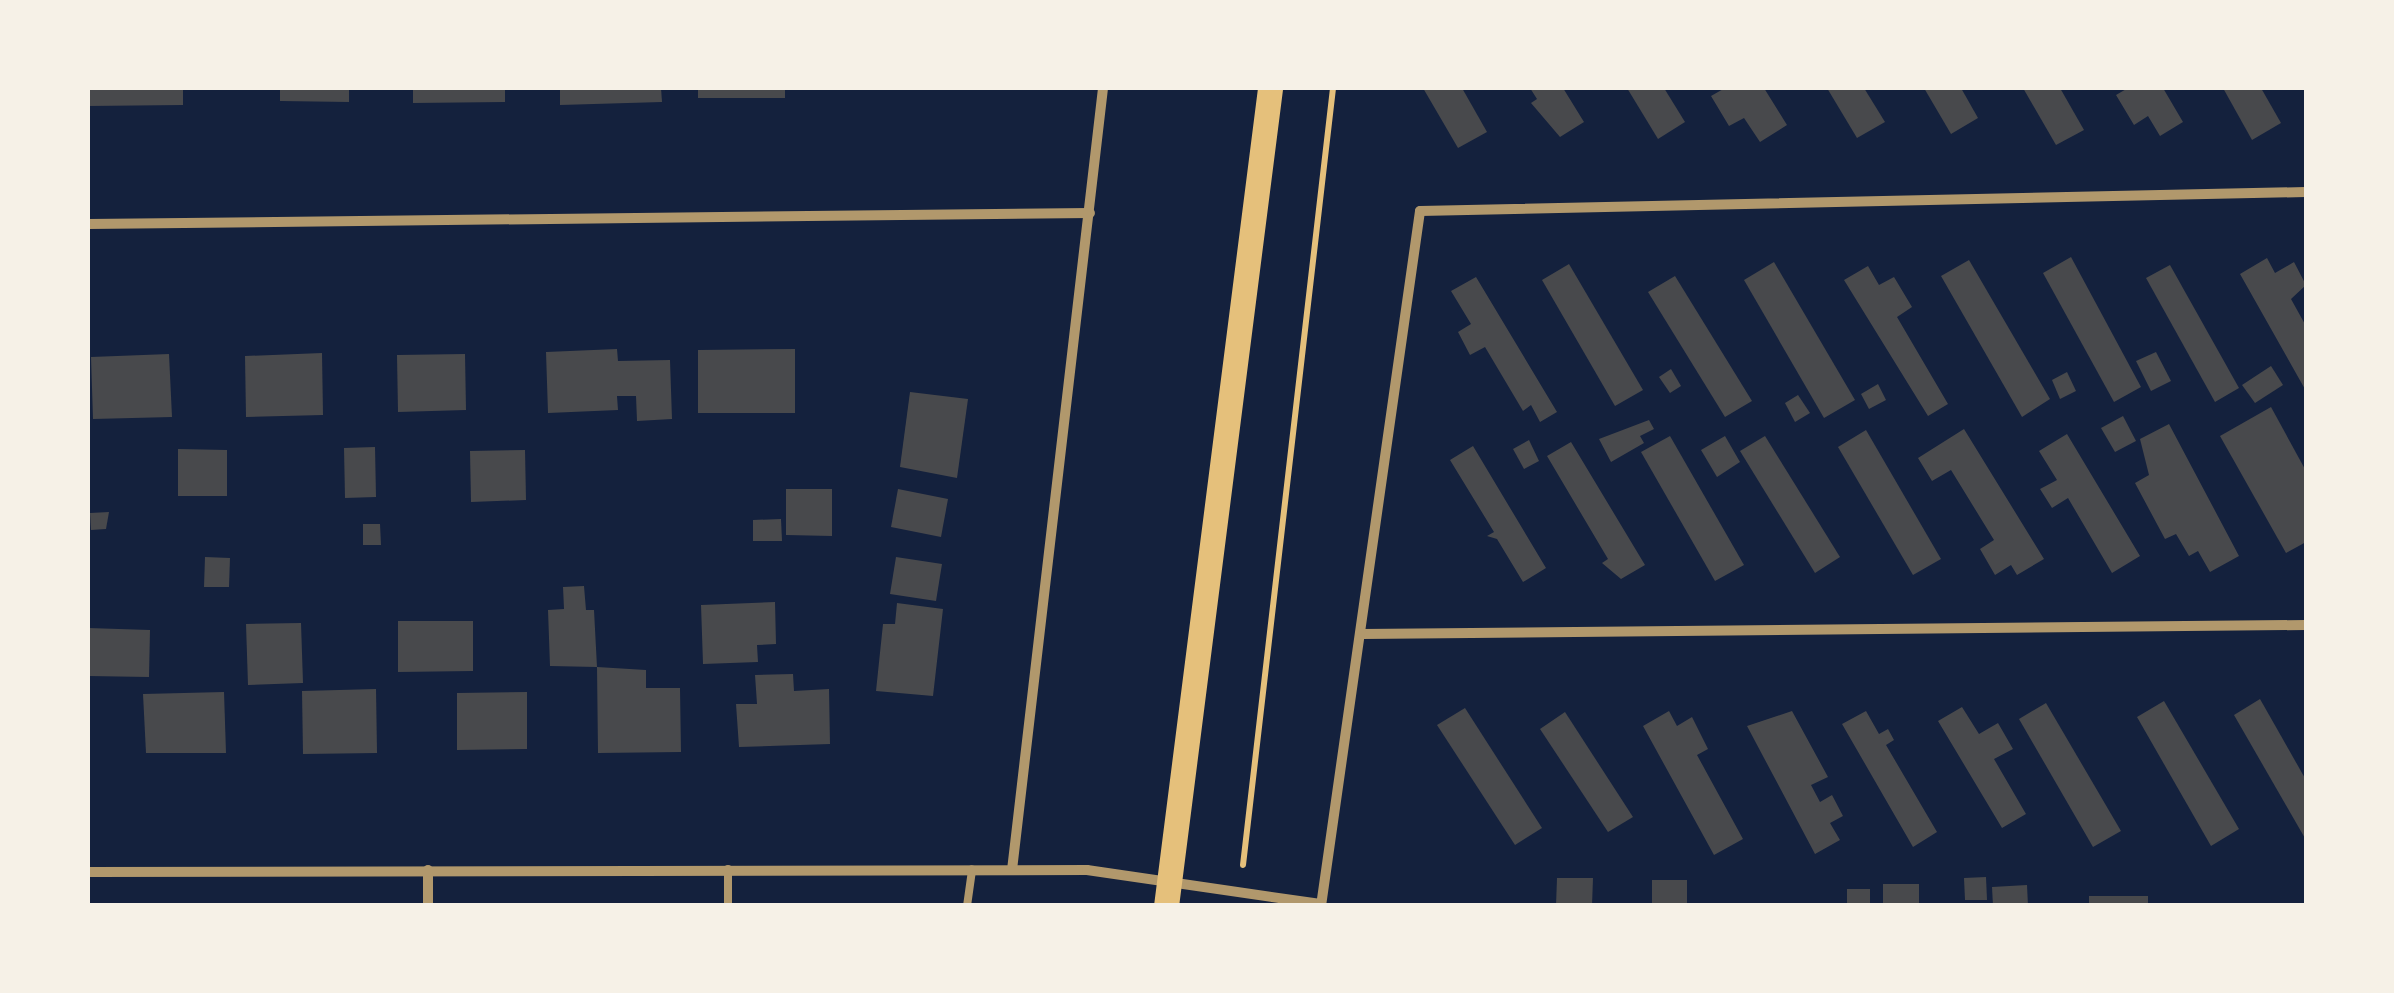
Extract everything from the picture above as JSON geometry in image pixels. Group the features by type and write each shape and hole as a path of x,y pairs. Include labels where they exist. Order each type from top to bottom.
{"main road":[{"path":"1167,894 1270,88"}],"street":[{"path":"1012,870 1103,88"},
{"path":"88,872 1088,870 1167,894 1239,894 1321,904 1420,211 2306,192"},
{"path":"88,224 1090,212"},
{"path":"1362,634 2306,624"},
{"path":"428,870 428,906"}],"lane":[{"path":"728,869 728,906"},
{"path":"967,906 972,869"}],"path":[{"path":"1239,894 1333,88"}],"building":[{"path":"88,88 183,88 183,105 88,106"},
{"path":"280,88 349,88 349,102 280,101"},
{"path":"413,88 505,88 505,102 413,103"},
{"path":"560,88 661,88 662,102 560,105"},
{"path":"698,88 785,88 785,98 698,98"},
{"path":"1423,88 1462,88 1487,132 1458,148"},
{"path":"1530,88 1563,88 1584,122 1560,137 1531,103 1537,99"},
{"path":"1627,88 1664,88 1685,122 1658,139"},
{"path":"1725,88 1764,88 1787,125 1760,142 1744,118 1729,126 1711,96"},
{"path":"1827,88 1864,88 1885,122 1857,138"},
{"path":"1924,88 1961,88 1978,118 1951,134"},
{"path":"2023,88 2060,88 2084,130 2056,145"},
{"path":"2128,88 2163,88 2183,122 2160,136 2148,116 2134,125 2116,95"},
{"path":"2223,88 2261,88 2281,123 2252,140"},
{"path":"2071,257 2141,387 2114,402 2043,273"},
{"path":"2267,258 2275,273 2294,262 2306,285 2291,299 2306,326 2306,391 2240,274"},
{"path":"1969,260 2050,399 2022,417 1941,276"},
{"path":"1774,262 1855,400 1824,418 1744,280"},
{"path":"1569,264 1643,390 1615,406 1542,280"},
{"path":"2170,265 2239,388 2215,402 2146,278"},
{"path":"1868,266 1879,285 1894,277 1912,307 1897,317 1948,404 1928,416 1844,280"},
{"path":"1675,276 1752,401 1725,417 1648,292"},
{"path":"1476,277 1557,412 1540,422 1531,405 1523,411 1485,347 1470,355 1458,332 1471,324 1451,291"},
{"path":"617,349 618,361 670,360 672,419 637,421 636,396 617,396 618,410 548,413 546,352"},
{"path":"795,349 795,413 698,413 698,350"},
{"path":"2156,352 2171,381 2151,391 2136,361"},
{"path":"322,353 323,415 246,417 245,356"},
{"path":"169,354 172,417 93,419 91,357"},
{"path":"465,354 466,410 398,412 397,355"},
{"path":"2271,366 2283,385 2255,403 2242,385"},
{"path":"1671,369 1681,386 1670,393 1659,377"},
{"path":"2067,372 2076,391 2060,399 2052,380"},
{"path":"1878,384 1886,400 1869,409 1861,394"},
{"path":"910,392 968,399 957,478 900,467"},
{"path":"1798,395 1810,413 1795,422 1785,403"},
{"path":"2271,407 2306,471 2306,542 2286,553 2220,436"},
{"path":"2123,416 2136,441 2115,452 2101,428"},
{"path":"1649,420 1654,429 1640,436 1644,443 1611,462 1599,439"},
{"path":"2169,424 2239,556 2210,572 2198,551 2189,556 2176,534 2165,539 2135,483 2149,475 2140,439"},
{"path":"1964,429 2044,559 2017,575 2011,565 1995,575 1980,549 1994,540 1951,470 1932,481 1918,458"},
{"path":"1866,430 1941,559 1913,575 1838,447"},
{"path":"2067,434 2140,556 2112,573 2068,498 2052,508 2040,489 2057,480 2039,451"},
{"path":"1670,436 1744,565 1715,581 1641,452"},
{"path":"1725,436 1740,462 1717,477 1701,450"},
{"path":"1765,436 1840,557 1815,573 1740,451"},
{"path":"1529,440 1539,461 1524,469 1513,449"},
{"path":"1571,442 1645,565 1621,579 1602,563 1608,559 1547,456"},
{"path":"1473,446 1546,568 1523,582 1497,539 1487,536 1494,532 1450,460"},
{"path":"375,447 376,497 345,498 344,448"},
{"path":"178,449 227,450 227,496 178,496"},
{"path":"525,450 526,500 471,502 470,451"},
{"path":"786,489 832,489 832,536 786,535"},
{"path":"898,489 948,499 941,537 891,527"},
{"path":"109,512 106,529 91,530 90,513"},
{"path":"781,519 782,541 753,541 753,520"},
{"path":"363,524 380,524 381,545 363,545"},
{"path":"205,557 230,558 229,587 204,587"},
{"path":"896,557 942,564 936,601 890,594"},
{"path":"584,586 586,610 594,610 597,667 550,666 548,610 564,609 563,587"},
{"path":"775,602 776,644 757,645 758,662 703,664 701,605"},
{"path":"897,603 943,609 933,696 876,691 883,624 895,624"},
{"path":"398,621 473,621 473,671 398,672"},
{"path":"301,623 303,683 248,685 246,624"},
{"path":"88,628 150,630 149,677 88,676"},
{"path":"597,667 646,670 646,688 680,688 681,752 598,753"},
{"path":"793,674 794,691 829,689 830,744 739,747 736,704 757,704 755,675"},
{"path":"376,689 377,753 303,754 302,691"},
{"path":"224,692 226,753 146,753 143,694"},
{"path":"527,692 527,749 457,750 457,693"},
{"path":"2260,699 2306,780 2306,840 2234,715"},
{"path":"2164,701 2239,829 2211,846 2137,717"},
{"path":"2046,703 2121,831 2093,847 2019,719"},
{"path":"1962,707 1979,734 1998,723 2013,749 1994,759 2026,814 2002,828 1938,721"},
{"path":"1465,708 1542,828 1515,845 1437,725"},
{"path":"1669,711 1677,726 1692,717 1708,749 1697,755 1743,839 1714,855 1643,726"},
{"path":"1792,711 1828,777 1811,785 1820,802 1832,795 1843,816 1830,823 1840,840 1815,854 1747,726"},
{"path":"1866,711 1879,734 1888,729 1894,740 1886,745 1937,832 1913,847 1842,724"},
{"path":"1565,712 1633,817 1608,832 1540,729"},
{"path":"1986,877 1987,900 1965,900 1964,878"},
{"path":"1557,878 1593,878 1592,906 1556,906"},
{"path":"1652,880 1687,880 1687,906 1652,906"},
{"path":"1883,884 1919,884 1919,906 1883,906"},
{"path":"2027,885 2028,906 1993,906 1992,887"},
{"path":"1847,889 1870,889 1870,906 1847,906"},
{"path":"2089,896 2148,896 2148,906 2089,906"}]}
